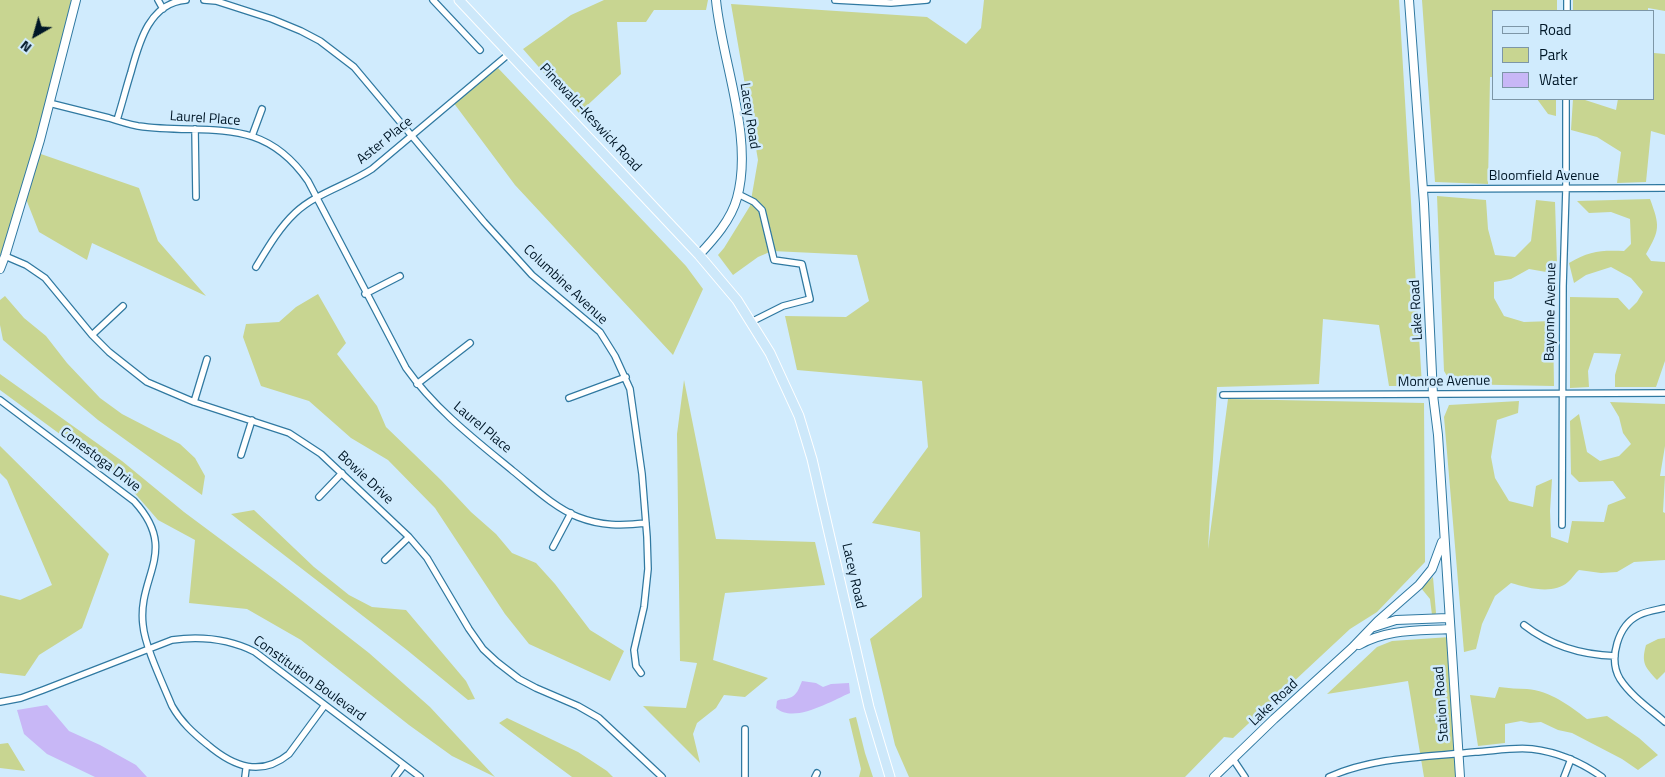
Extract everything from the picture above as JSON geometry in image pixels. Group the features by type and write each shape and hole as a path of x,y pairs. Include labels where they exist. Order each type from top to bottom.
{"main road":[{"name":"Pinewald-Keswick Road","path":"460,0 699,255 737,300 751,322"},
{"name":"Lacey Road","path":"751,322 770,353 800,416 812,458 863,681 890,777"}],"street":[{"path":"0,269 6,256 40,140 76,0"},
{"path":"158,0 163,9"},
{"path":"117,120 143,33 156,14 170,4 186,0"},
{"name":"Columbine Avenue","path":"204,0 272,19 301,31 320,41 354,67 466,202 532,275 600,332 616,356 630,389 642,474 646,524 647,578 642,622 634,650 636,666 641,674"},
{"path":"432,0 480,50"},
{"name":"Lacey Road","path":"699,255 715,238 736,200 742,165 739,125 718,23 716,0"},
{"path":"836,0 891,3 928,0"},
{"name":"Lake Road","path":"1352,648 1372,637 1383,634 1449,628 1433,395 1417,89 1410,0"},
{"name":"Aster Place","path":"256,267 276,236 294,214 318,198 372,170 510,53"},
{"name":"Bayonne Avenue","path":"1562,525 1566,100"},
{"name":"Laurel Place","path":"49,104 136,126 234,131 252,136 279,150 299,168 318,198 366,294 406,368 417,384 442,411 543,495 570,513 603,524 626,526 646,524"},
{"path":"252,136 262,109"},
{"path":"196,129 196,196"},
{"name":"Bloomfield Avenue","path":"1422,189 1665,188"},
{"path":"738,194 754,202 762,210 774,260 802,264 810,299 783,306 751,322"},
{"name":"Bowie Drive","path":"6,256 26,265 45,278 92,335 109,352 147,382 194,402 290,432 321,454 409,537 427,558 483,649 519,678 599,718 662,777"},
{"path":"366,294 400,276"},
{"path":"92,335 123,306"},
{"path":"417,384 470,343"},
{"path":"194,402 207,359"},
{"path":"569,398 626,377"},
{"name":"Monroe Avenue","path":"1223,395 1665,393"},
{"name":"Conestoga Drive","path":"0,400 134,501 146,516 152,530 156,550 143,604 143,626 172,706 178,717 191,732 218,754 237,766 246,769"},
{"path":"241,455 252,420"},
{"path":"319,497 342,473"},
{"path":"553,547 570,513"},
{"name":"Lake Road","path":"1214,777 1427,576 1437,558 1444,536"},
{"path":"386,560 409,537"},
{"path":"1665,608 1638,615 1629,622 1621,634 1615,656 1616,671 1622,681 1665,722"},
{"path":"1372,627 1396,620 1448,618"},
{"path":"1524,625 1559,646 1599,655 1615,656"},
{"name":"Station Road","path":"1449,628 1460,777"},
{"name":"Constitution Boulevard","path":"0,702 28,695 172,640 193,637 235,644 255,652 420,777"},
{"path":"245,777 246,769 267,767 283,760 325,705"},
{"path":"745,730 745,777"},
{"path":"1328,777 1349,769 1382,762 1530,749 1558,754 1602,777"},
{"path":"1233,759 1245,777"},
{"path":"1564,777 1571,760"},
{"path":"395,777 404,765"}],"green space":[{"path":"0,0 71,0 38,153 139,188 158,241 206,296 92,243 87,260 39,232 26,199 0,256"},
{"path":"604,0 708,0 706,10 654,10 646,22 617,22 621,74 579,113 523,49 571,15"},
{"path":"984,0 1399,0 1422,386 1389,386 1379,325 1323,319 1319,384 1217,387 1208,549 1228,399 1424,403 1425,562 1377,612 1350,629 1233,738 1224,737 1185,777 909,777 895,745 870,639 922,597 920,532 872,523 928,447 922,381 797,370 785,316 846,317 869,301 857,255 772,251 758,257 733,275 718,255 750,206 758,160 731,4 927,17 966,44 981,28"},
{"path":"1422,0 1557,0 1557,10 1492,10 1492,77 1490,77 1488,184 1435,182"},
{"path":"1573,0 1665,0 1665,11 1648,8 1648,10 1573,10"},
{"path":"1655,53 1665,54 1665,135 1651,131 1646,182 1617,183 1621,152 1597,137 1571,130 1573,100 1585,100 1616,110 1618,100 1655,100"},
{"path":"498,68 686,266 703,289 673,355 515,185 453,102"},
{"path":"1538,100 1556,100 1556,116 1548,114"},
{"path":"1437,196 1486,200 1488,229 1495,255 1515,257 1531,241 1536,200 1555,202 1557,264 1552,273 1529,269 1511,279 1494,282 1494,298 1504,316 1524,322 1553,321 1554,386 1452,384 1444,371"},
{"path":"1650,199 1656,216 1657,228 1654,239 1646,254 1651,261 1665,262 1665,361 1656,387 1615,387 1615,375 1621,354 1594,353 1588,371 1589,387 1570,388 1570,297 1618,298 1629,310 1643,292 1631,278 1611,267 1586,275 1574,283 1569,263 1595,252 1624,251 1631,244 1630,219 1611,212 1589,213 1577,201"},
{"path":"318,294 346,343 337,354 377,406 386,427 471,512 496,534 512,553 536,563 555,584 590,630 624,651 610,681 529,644 505,614 435,508 388,460 351,438 309,401 261,386 243,337 246,324 279,322 296,307"},
{"path":"5,296 24,318 46,336 67,363 100,398 122,414 180,444 195,458 205,476 202,495 98,420 3,340 0,325 0,300"},
{"path":"0,374 122,461 184,512 369,653 430,707 495,777 452,756 409,725 301,640 247,609 189,603 195,540 158,520 125,482 0,390"},
{"path":"684,380 716,539 815,542 825,585 725,593 713,660 768,678 745,697 724,695 716,708 697,723 693,734 700,763 643,706 686,708 697,663 680,661 677,434"},
{"path":"1519,401 1518,413 1497,420 1491,457 1495,478 1509,501 1533,507 1536,486 1552,479 1551,537 1568,543 1572,521 1604,522 1608,505 1626,498 1613,481 1579,482 1571,474 1570,421 1579,414 1587,452 1600,461 1619,456 1631,444 1623,433 1619,417 1610,402 1665,404 1665,446 1660,476 1665,476 1663,512 1665,513 1665,560 1634,562 1617,572 1601,573 1579,570 1568,582 1555,588 1540,589 1511,583 1495,596 1482,624 1476,649 1464,652 1444,417 1449,405"},
{"path":"0,446 109,554 82,628 39,655 25,676 0,673 0,595 20,600 52,585 7,480 0,473"},
{"path":"254,510 314,567 349,595 372,607 406,610 466,681 475,699 468,700 407,650 231,514"},
{"path":"1433,577 1435,615 1432,615 1430,599 1421,588"},
{"path":"1450,637 1461,777 1424,777 1408,681 1327,694 1377,647 1392,641"},
{"path":"1665,638 1665,672 1657,680 1644,661 1646,645"},
{"path":"1499,687 1535,690 1544,693 1566,704 1587,719 1607,716 1639,738 1658,755 1638,770 1622,759 1572,733 1558,730 1541,722 1530,723 1521,721 1505,724 1505,743 1478,746 1470,695 1495,698"},
{"path":"856,717 873,777 859,777 861,769 849,719"},
{"path":"507,718 578,752 613,777 572,777 499,723"},
{"path":"8,743 25,771 0,768 0,744"}],"water":[{"path":"802,681 816,683 823,687 831,684 849,683 850,693 802,712 792,714 776,708 777,701 787,699 796,694"},
{"path":"47,705 69,731 100,745 136,765 147,777 95,777 47,754 24,734 17,710"}]}
